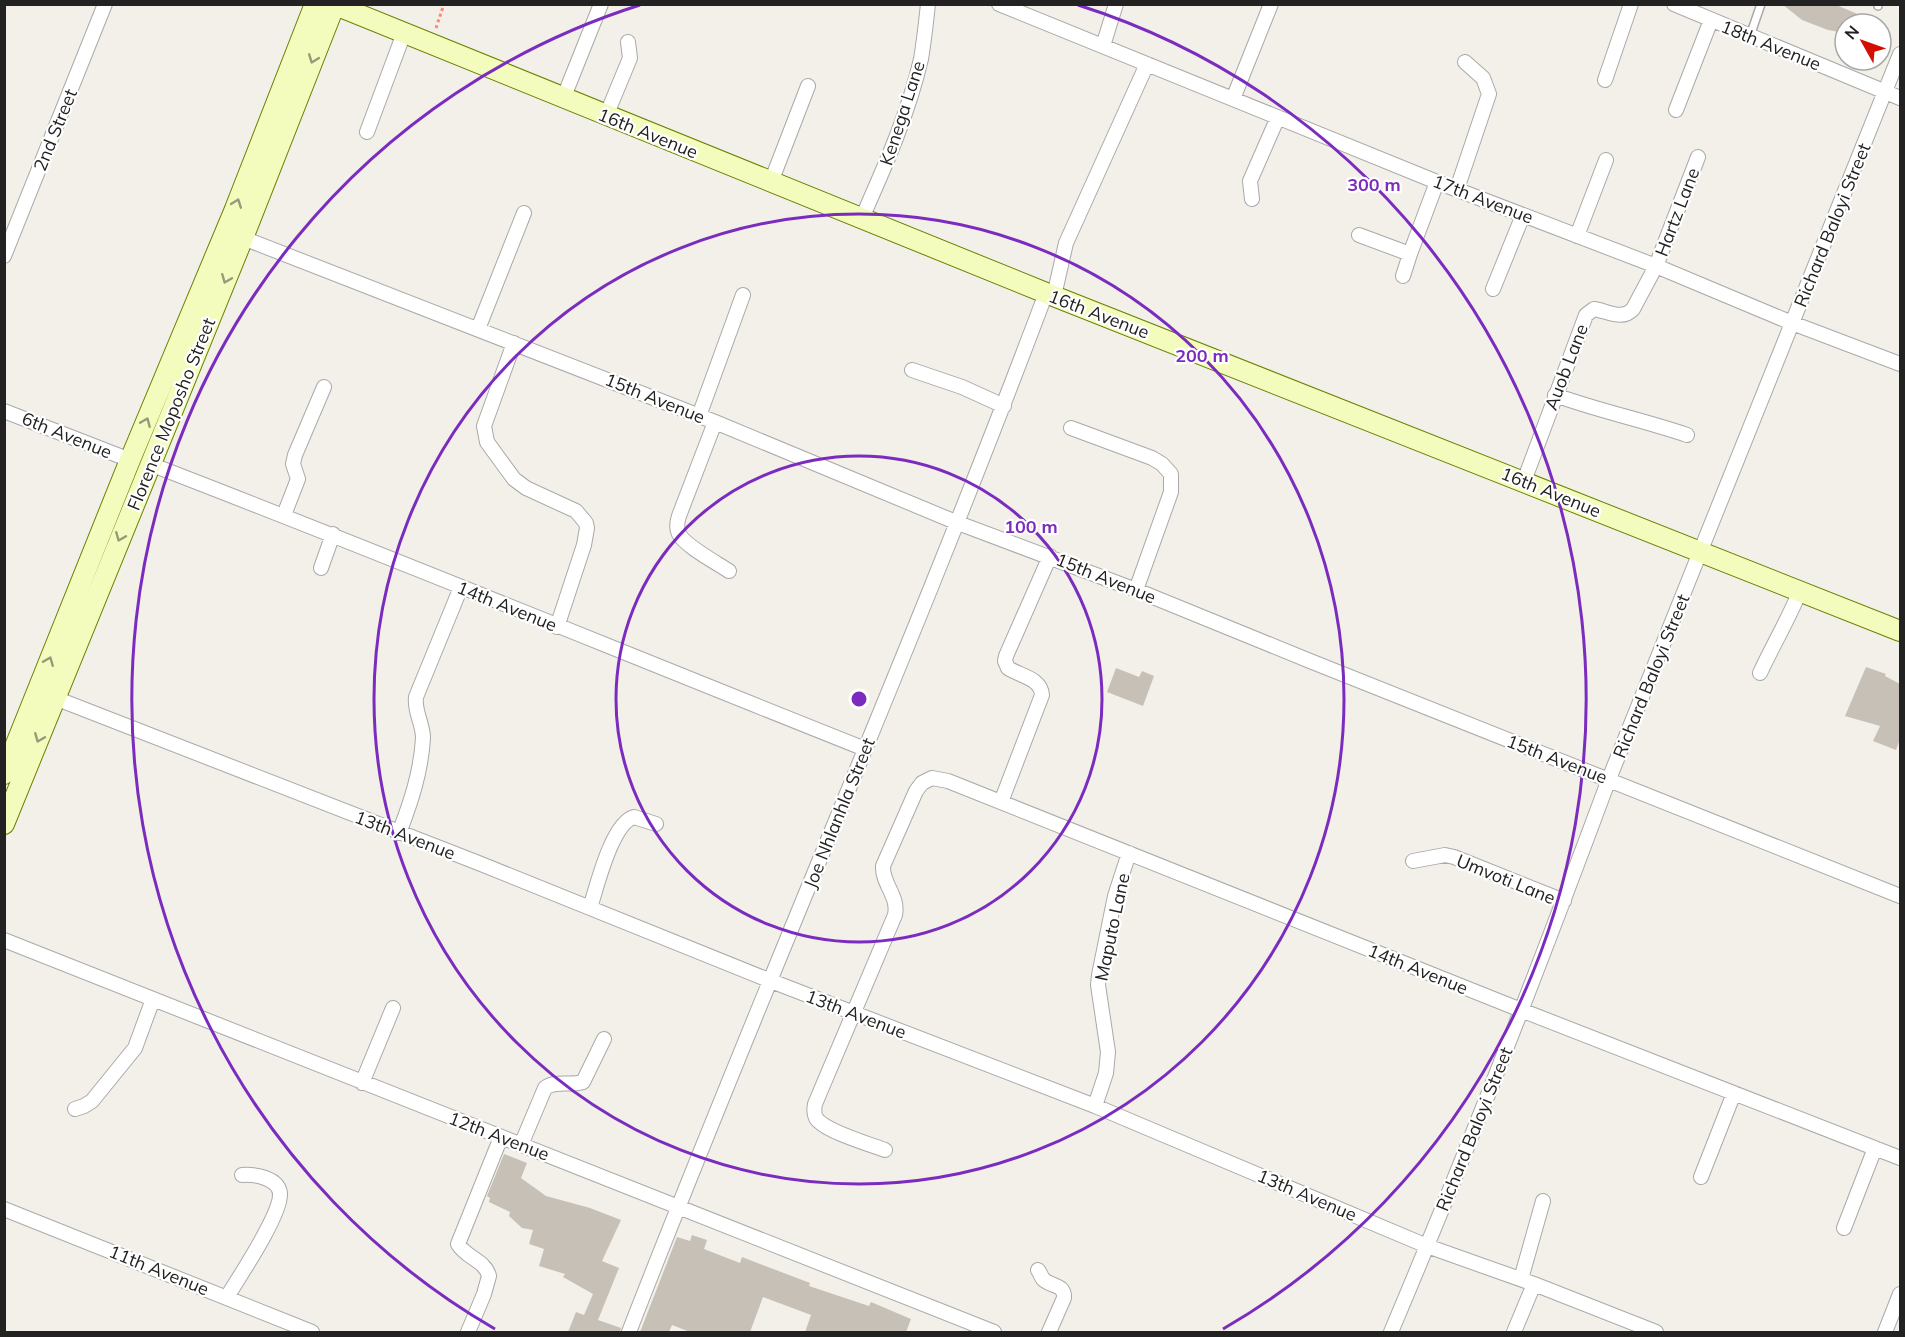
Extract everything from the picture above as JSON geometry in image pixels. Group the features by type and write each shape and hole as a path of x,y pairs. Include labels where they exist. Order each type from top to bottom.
{"street":[{"name":"2nd Street","path":"4,256 105,4"},
{"name":"Florence Moposho Street","path":"4,774 130,460 231,219 315,4"},
{"path":"563,99 601,4"},
{"name":"Kenega Lane","path":"862,218 889,158 910,100 922,52 928,4"},
{"name":"17th Avenue","path":"999,4 1437,182 1900,364"},
{"path":"1103,46 1116,4"},
{"path":"1233,99 1271,4"},
{"path":"1605,80 1631,4"},
{"name":"18th Avenue","path":"1674,4 1900,98"},
{"name":"Florence Moposho Street","path":"4,824 243,238 334,5"},
{"name":"16th Avenue","path":"334,5 1050,295 1900,631"},
{"path":"1676,110 1711,20"},
{"path":"367,132 404,33"},
{"path":"606,116 630,58 628,42"},
{"name":"Richard Baloyi Street","path":"1391,1332 1521,1010 1609,779 1900,54"},
{"path":"1457,189 1489,94 1479,72 1465,62"},
{"name":"Joe Nhlanhla Street","path":"629,1332 678,1206 1050,295 1066,243 1147,64"},
{"path":"771,182 808,86"},
{"path":"1252,199 1250,181 1278,117"},
{"name":"Hartz Lane","path":"1656,267 1698,157"},
{"path":"1577,236 1606,160"},
{"path":"1403,276 1437,182"},
{"path":"478,329 524,213"},
{"path":"1493,289 1523,215"},
{"path":"1359,235 1410,254"},
{"name":"15th Avenue","path":"243,238 715,422 958,523 1136,590 1310,662 1900,896"},
{"name":"Auob Lane","path":"1524,481 1588,311 1594,309 1622,316 1629,313 1634,309 1656,267"},
{"path":"699,416 743,296"},
{"path":"514,343 484,426 487,442 514,479 526,488 576,511 586,523 587,528 584,545 557,627"},
{"path":"912,370 962,387 1004,406"},
{"path":"284,515 298,479 293,464 295,455 324,387"},
{"path":"1555,395 1687,435"},
{"name":"6th Avenue","path":"4,411 130,460"},
{"path":"715,422 677,525 679,534 686,542 729,571"},
{"path":"1071,428 1152,458 1172,474 1171,492 1136,590"},
{"name":"14th Avenue","path":"150,464 333,534 557,627 864,749"},
{"path":"321,568 333,534"},
{"path":"1001,802 1042,695 1041,688 1035,681 1008,668 1005,661 1050,556"},
{"path":"399,833 415,790 419,769 422,728 415,706 416,697 461,587"},
{"path":"1760,673 1777,636 1784,628 1800,591"},
{"name":"13th Avenue","path":"55,698 771,981 1095,1106 1427,1246 1528,1282 1656,1332"},
{"name":"14th Avenue","path":"853,1012 897,908 893,894 884,878 883,866 919,787 927,780 938,778 1900,1158"},
{"path":"590,908 614,839 624,823 634,817 656,824"},
{"name":"Maputo Lane","path":"1095,1106 1106,1073 1108,1052 1098,985 1099,975 1115,896 1129,854"},
{"name":"Umvoti Lane","path":"1413,861 1445,855 1454,857 1563,901"},
{"name":"12th Avenue","path":"4,940 994,1332"},
{"path":"75,1108 92,1101 133,1051 141,1036 153,999"},
{"path":"362,1083 393,1008"},
{"path":"853,1012 815,1104 814,1112 816,1118 828,1128 885,1150"},
{"path":"521,1145 545,1088 549,1084 583,1082 604,1039"},
{"path":"1701,1178 1734,1093"},
{"path":"468,1332 489,1276 484,1267 460,1248 459,1238 501,1137"},
{"path":"1844,1228 1875,1148"},
{"path":"227,1298 269,1225 280,1195 278,1187 271,1181 255,1174 243,1175"},
{"path":"1514,1332 1528,1282 1543,1201"},
{"name":"11th Avenue","path":"4,1209 312,1332"},
{"path":"1038,1270 1043,1279 1061,1287 1064,1293 1049,1332"},
{"path":"1886,1332 1900,1294"}],"lane":[{"path":"1750,36 1761,4"}],"path":[{"path":"430,43 444,4"}],"building":[{"path":"1782,4 1834,4 1853,12 1833,12 1833,31 1802,20"},
{"path":"1866,667 1886,674 1885,676 1900,684 1900,739 1896,750 1873,741 1880,726 1845,716"},
{"path":"1116,668 1139,677 1142,671 1154,676 1143,706 1107,692"},
{"path":"504,1154 527,1163 521,1178 546,1196 590,1208 621,1220 602,1261 619,1268 598,1320 621,1328 620,1332 568,1332 576,1312 584,1315 593,1294 563,1277 565,1274 539,1266 544,1249 529,1244 533,1230 522,1228 509,1216 510,1212 489,1202 490,1198 487,1196"},
{"path":"692,1235 707,1240 704,1249 740,1263 742,1257 810,1283 809,1286 869,1306 871,1302 911,1319 906,1332 805,1332 811,1315 763,1297 750,1332 690,1332 672,1325 669,1332 640,1332 677,1237 690,1241"}]}
